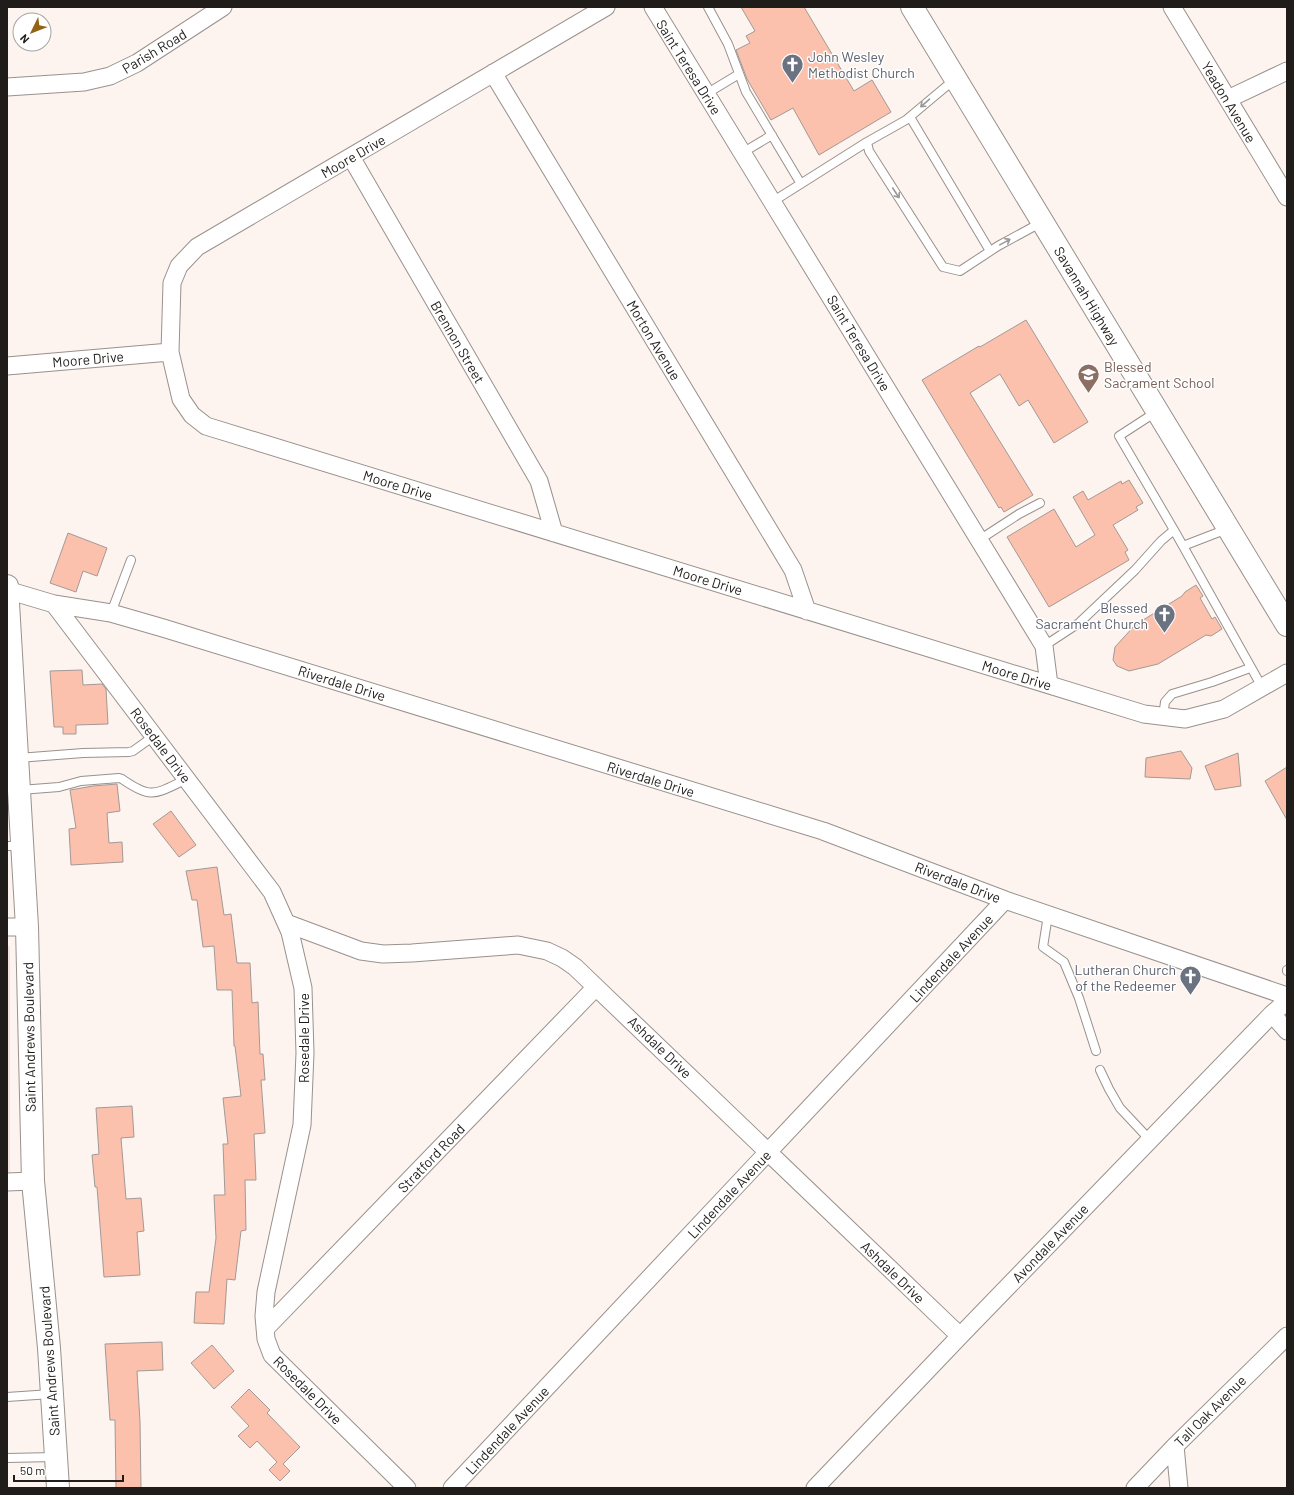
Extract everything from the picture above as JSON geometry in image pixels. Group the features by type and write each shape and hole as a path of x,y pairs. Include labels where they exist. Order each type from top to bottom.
{"main road":[{"name":"Savannah Highway","path":"912,7 1287,625"},
{"name":"Saint Andrews Boulevard","path":"7,586 11,722 14,765 19,790 14,846 17,927 33,1181 49,1348 58,1488"}],"street":[{"name":"Parish Road","path":"7,87 84,82 110,76 137,63 223,7"},
{"name":"Moore Drive","path":"606,7 197,247 179,266 172,283 170,352 181,399 192,415 206,426 1144,714 1185,719 1224,709 1287,673"},
{"name":"Saint Teresa Drive","path":"652,7 1044,646 1049,685"},
{"name":"Yeadon Avenue","path":"1172,7 1287,197"},
{"path":"1228,99 1287,71"},
{"name":"Morton Avenue","path":"493,74 793,570 807,611"},
{"name":"Brennon Street","path":"351,157 539,481 554,533"},
{"name":"Moore Drive","path":"7,366 170,352"},
{"name":"Riverdale Drive","path":"7,590 54,604 110,613 822,831 1005,900 1287,996"},
{"name":"Rosedale Drive","path":"54,604 272,892 290,932 303,988 305,1053 302,1125 266,1292 264,1316 266,1339 272,1355 408,1488"},
{"name":"Lindendale Avenue","path":"452,1488 1005,900"},
{"name":"Ashdale Drive","path":"286,923 361,950 383,954 412,954 518,945 547,951 562,958 575,967 960,1336"},
{"name":"Stratford Road","path":"265,1329 596,987"},
{"name":"Avondale Avenue","path":"815,1488 1272,1014 1287,1001"},
{"path":"1272,1014 1287,1031"},
{"path":"7,1182 33,1181"},
{"name":"Tall Oak Avenue","path":"1135,1488 1175,1446 1287,1336"},
{"path":"1175,1446 1179,1488"}],"lane":[{"path":"708,7 728,44 746,92 801,184"},
{"path":"706,94 739,74"},
{"path":"772,202 867,142 906,120 955,79"},
{"path":"910,117 990,251"},
{"path":"742,153 772,135"},
{"path":"867,142 869,151 943,267 960,271 990,251 1042,222"},
{"path":"1157,411 1119,436 1174,530 1262,688"},
{"path":"979,540 1019,514 1040,503"},
{"path":"1183,546 1229,529"},
{"path":"1044,646 1080,623 1135,570 1161,541 1174,530"},
{"path":"110,613 131,560"},
{"path":"1163,717 1165,702 1172,694 1212,682 1250,668"},
{"path":"14,765 83,753 134,751 154,736"},
{"path":"19,790 59,787 81,781 122,778 138,790 150,793 163,790 187,779"},
{"path":"1048,915 1043,947 1064,962 1079,998 1096,1051"},
{"path":"1100,1070 1108,1089 1120,1108 1150,1140"},
{"path":"7,1397 51,1394"},
{"path":"7,1458 56,1457"}],"shaded area":[{"path":"7,945 10,947 10,1175 7,1175"}],"building":[{"name":"John Wesley Methodist Church","path":"741,7 804,7 854,91 872,80 891,112 819,155 793,108 771,120 747,79 736,50 750,43 746,36 755,31"},
{"path":"1026,320 1088,422 1054,443 1028,400 1019,406 1000,374 970,393 1033,495 1004,512 1001,507 999,508 922,380"},
{"path":"1129,480 1143,503 1136,507 1138,510 1113,525 1128,550 1125,552 1129,560 1049,607 1007,537 1054,509 1076,547 1095,535 1073,497 1083,491 1088,500 1121,481 1122,484"},
{"path":"68,533 107,548 97,576 83,571 76,592 50,583"},
{"path":"1196,585 1203,596 1200,598 1212,619 1215,617 1222,629 1211,636 1206,635 1158,664 1129,671 1117,666 1113,660 1115,647 1135,625 1182,596 1185,592"},
{"path":"82,670 83,685 102,684 106,689 108,724 76,725 76,734 63,734 63,727 54,727 50,671"},
{"path":"1181,751 1192,768 1190,779 1145,777 1146,758"},
{"path":"1238,753 1241,786 1215,790 1205,766"},
{"path":"1287,767 1287,820 1265,781"},
{"path":"117,784 120,811 107,813 109,843 122,842 123,862 71,865 69,829 76,828 70,790"},
{"path":"171,811 196,845 179,857 153,824"},
{"path":"217,867 224,915 231,914 237,963 250,963 252,1003 258,1002 260,1054 263,1054 265,1080 261,1080 265,1133 254,1134 256,1180 245,1180 246,1230 241,1231 235,1280 227,1279 224,1324 194,1323 196,1292 209,1292 216,1238 214,1195 225,1195 223,1144 228,1144 223,1098 241,1096 234,1046 232,990 217,990 214,946 203,947 197,900 192,900 186,871"},
{"path":"132,1106 134,1137 121,1138 126,1199 141,1198 144,1231 137,1232 140,1275 104,1277 97,1187 95,1187 92,1155 99,1154 96,1108"},
{"path":"162,1342 163,1370 137,1371 140,1422 141,1488 116,1488 115,1420 110,1420 105,1344"},
{"path":"212,1345 234,1371 214,1389 191,1363"},
{"path":"249,1389 270,1410 267,1413 300,1447 283,1464 290,1471 280,1481 269,1470 277,1462 257,1441 250,1448 238,1436 249,1426 231,1407"}],"place":[{"name":"John Wesley Methodist Church","path":"792,84"},
{"name":"Blessed Sacrament School","path":"1089,394"},
{"name":"Blessed Sacrament Church","path":"1164,634"},
{"name":"Lutheran Church of the Redeemer","path":"1191,996"}]}
